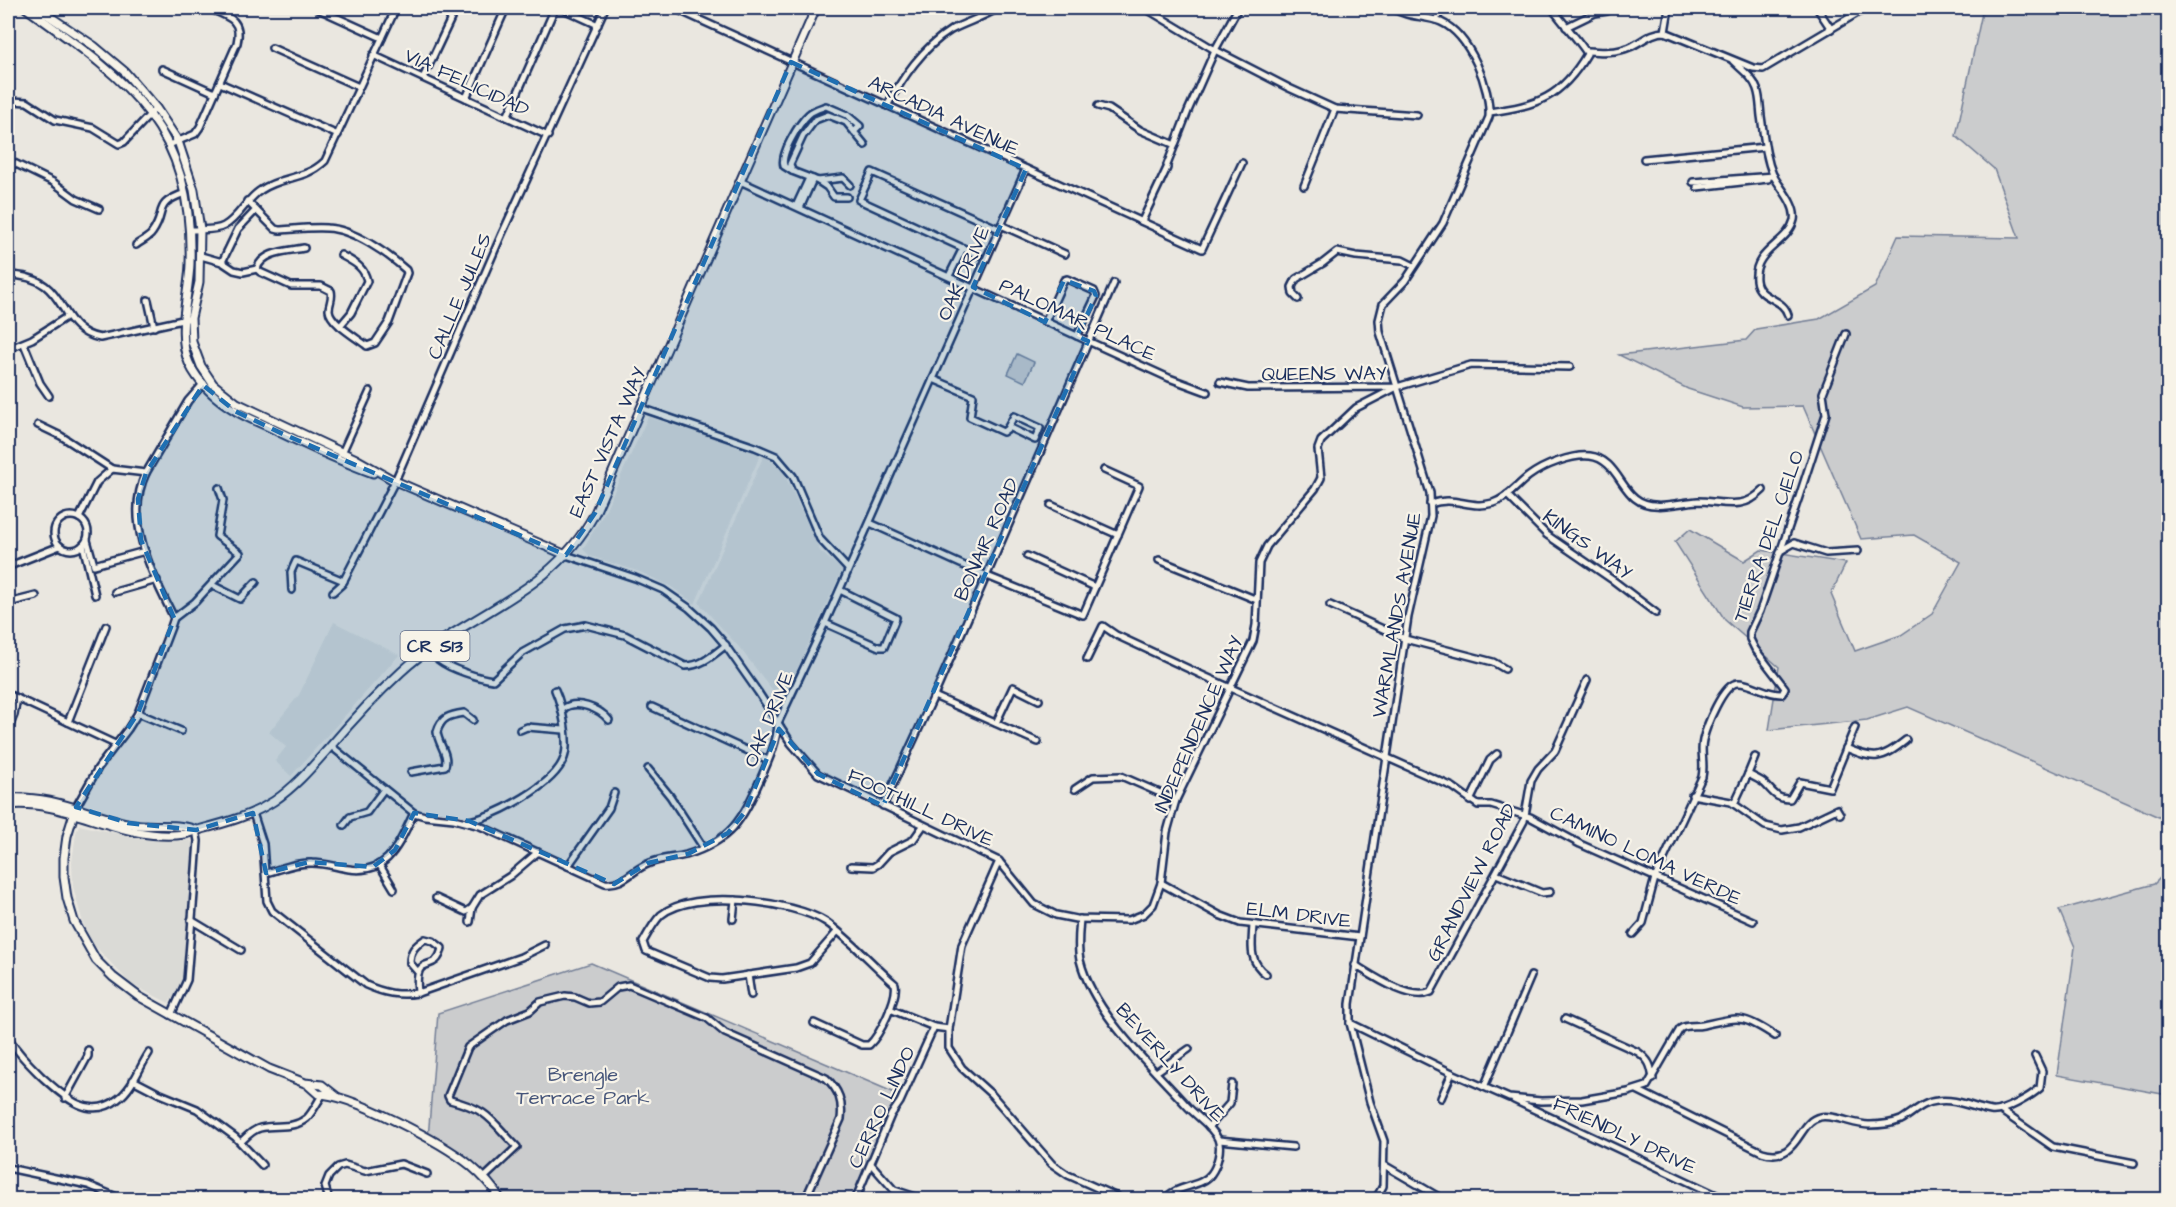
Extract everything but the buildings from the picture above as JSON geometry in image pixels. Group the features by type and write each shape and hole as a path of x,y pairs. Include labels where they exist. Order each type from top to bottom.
{"main road":[{"path":"26,8 117,76 154,111 178,141 194,190 200,229 199,282 184,336 188,362 202,385 235,411 329,454 395,480 566,555"},
{"path":"37,8 113,61 140,87 154,111 175,157 185,193 191,230 188,319 192,342 208,379 237,403 395,480"},
{"name":"EAST VISTA WAY","path":"8,805 34,805 75,811 128,823 159,827 185,826 196,830 230,822 253,813 274,801 302,778 401,672 432,648 526,590 566,555 595,513 816,8"},
{"path":"8,798 49,800 75,811 67,836 64,858 67,898 79,933 96,960 113,977 138,996 268,1069 391,1119 428,1139 457,1156 484,1178 501,1200"}],"street":[{"path":"169,145 195,134 200,127 237,43 239,32 233,20 208,8"},
{"path":"316,8 382,38"},
{"path":"191,230 225,226 247,201 269,185 304,176 325,161 396,8"},
{"path":"423,78 456,8"},
{"path":"466,98 506,8"},
{"path":"507,117 555,8"},
{"path":"561,8 598,25"},
{"name":"CALLE JULES","path":"333,592 344,581 395,480 501,236 606,8"},
{"name":"ARCADIA AVENUE","path":"674,8 1202,249 1242,163"},
{"path":"887,106 910,69 937,39 998,8"},
{"path":"1145,8 1215,50 1335,109 1417,115"},
{"path":"1142,221 1215,50 1238,8"},
{"path":"1393,8 1406,15 1436,20 1454,30 1469,51 1488,92 1490,112 1524,107 1555,92 1578,70 1587,51"},
{"path":"1436,20 1442,8"},
{"path":"1552,8 1587,51 1616,52 1631,47 1651,34 1665,32 1753,68 1763,69 1866,8"},
{"path":"1566,27 1611,8"},
{"path":"1665,32 1669,8"},
{"path":"1816,8 1831,29"},
{"path":"272,48 359,87"},
{"name":"VIA FELICIDAD","path":"373,55 548,136"},
{"path":"1730,58 1751,78 1757,88 1765,147 1774,176 1792,205 1794,216 1790,230 1758,263 1755,272 1756,283 1762,294 1782,305 1788,315"},
{"path":"162,69 215,93"},
{"path":"220,83 338,135"},
{"path":"13,101 27,102 55,120 93,128 119,144 124,142 154,111"},
{"path":"848,197 834,197 824,185 784,166 783,158 794,134 810,112 826,106 850,117 860,126 854,132 866,145"},
{"path":"1098,106 1108,109 1140,130 1175,145"},
{"path":"1304,186 1335,109"},
{"name":"WARMLANDS AVENUE","path":"1371,1200 1378,1195 1383,1186 1384,1141 1370,1102 1350,1023 1350,1004 1408,617 1431,516 1430,493 1423,466 1380,332 1379,320 1383,304 1405,281 1443,224 1490,112"},
{"path":"1644,159 1765,147"},
{"path":"8,160 53,182 76,199 99,209"},
{"name":"OAK DRIVE","path":"330,746 414,813 469,821 605,883 619,883 648,863 688,854 728,833 740,821 768,760 777,734 778,723 870,523 1026,169"},
{"path":"978,255 859,200 872,172 1065,254"},
{"path":"1695,185 1773,178 1774,176"},
{"path":"813,179 843,178 850,185"},
{"path":"798,207 813,179"},
{"name":"PALOMAR PLACE","path":"740,181 1169,378 1208,392"},
{"path":"136,244 154,231 162,205 171,198 185,193"},
{"path":"247,201 275,229 326,228 351,234 392,257 406,270 389,322 375,344 367,346 332,320 329,309 332,300 331,291 321,286 291,286 257,269"},
{"path":"222,262 238,228 256,210"},
{"path":"257,269 260,262 268,256 304,248"},
{"path":"950,276 963,248"},
{"path":"1298,299 1293,294 1292,287 1296,279 1337,252 1402,260 1414,266"},
{"path":"340,326 351,313 367,281 363,270 341,255"},
{"path":"201,256 222,262 234,270 243,272 257,269"},
{"path":"8,275 26,276 42,283 55,295 79,331 87,336 100,338 188,319"},
{"path":"1045,322 1064,280 1067,279 1094,291 1096,296 1077,336"},
{"name":"BONAIR ROAD","path":"883,806 934,696 1114,283"},
{"path":"148,300 154,327"},
{"path":"8,349 24,344 68,316"},
{"name":"TIERRA DEL CIELO","path":"1633,934 1643,923 1655,878 1702,777 1704,767 1702,742 1708,725 1728,687 1736,683 1749,684 1777,694 1782,694 1785,688 1755,649 1750,639 1750,632 1760,611 1826,414 1823,393 1846,334"},
{"path":"24,344 40,383 50,396"},
{"name":"QUEENS WAY","path":"1220,382 1248,388 1397,387 1471,365 1570,367"},
{"path":"174,618 145,551 137,511 139,490 146,473 188,401 208,379"},
{"path":"933,379 973,396 970,417 1003,432 1014,417 1040,428 1035,440 1008,428"},
{"name":"INDEPENDENCE WAY","path":"1161,884 1167,832 1176,800 1253,641 1256,626 1259,563 1267,546 1315,489 1321,478 1318,449 1321,441 1356,408 1397,387"},
{"path":"342,453 370,391"},
{"path":"641,408 776,456 793,476 820,539 848,570"},
{"path":"38,425 61,436 112,469 146,473"},
{"path":"1430,504 1440,500 1453,500 1472,505 1500,501 1544,467 1577,456 1589,456 1606,462 1636,499 1651,505 1699,501 1739,503 1749,501 1763,490"},
{"path":"79,518 97,482 112,469"},
{"path":"870,523 987,576 1083,615 1139,486 1104,470"},
{"path":"75,811 98,768 138,712 174,618 212,585 240,553 217,536 222,500 219,488"},
{"name":"KINGS WAY","path":"1507,495 1534,525 1656,613"},
{"path":"1051,505 1118,535"},
{"path":"85,543 74,550 64,549 55,537 56,526 63,518 74,517 79,518 86,525 88,530 85,543 95,596"},
{"path":"85,543 94,565 145,551"},
{"path":"1780,553 1788,545 1794,543 1826,553 1858,550"},
{"path":"8,569 12,565 60,546"},
{"name":"FOOTHILL DRIVE","path":"566,555 621,572 663,590 711,627 763,699 790,743 818,774 999,861 962,945 949,1029 949,1048 955,1061 992,1095 1052,1164 1068,1175 1124,1200"},
{"path":"1027,556 1095,587"},
{"path":"1159,560 1257,600"},
{"path":"292,590 291,572 296,561 344,581"},
{"path":"115,592 157,580"},
{"path":"212,585 240,599 256,582"},
{"path":"825,623 879,647 884,647 896,618 840,590"},
{"path":"8,603 36,596"},
{"path":"1330,605 1405,639 1493,662 1505,669"},
{"path":"432,648 437,658 447,665 484,679 493,680 522,654 565,628 586,625 625,635 685,666 694,666 726,645"},
{"path":"68,722 106,626"},
{"path":"1087,659 1103,626 1116,635 1453,787 1470,801 1490,760 1497,754"},
{"name":"GRANDVIEW ROAD","path":"1355,965 1410,993 1420,995 1431,992 1527,816 1532,781 1538,769 1555,751 1587,680"},
{"path":"996,723 1013,687 1039,700"},
{"path":"469,821 491,816 526,796 561,764 565,756 563,709 555,690"},
{"path":"8,694 115,744"},
{"path":"934,696 1038,742"},
{"path":"8,730 17,698"},
{"path":"763,699 773,708 785,708"},
{"path":"563,709 568,706 591,707 603,713 609,720"},
{"path":"652,707 768,760"},
{"path":"138,712 181,731"},
{"path":"411,772 445,766 447,762 437,732 442,720 464,713 473,720"},
{"path":"520,730 527,727 564,730"},
{"path":"1748,774 1765,783 1772,794 1781,799 1790,799 1800,782 1830,788 1855,728"},
{"path":"1846,748 1866,756 1878,757 1890,753 1906,740"},
{"path":"1734,804 1755,757"},
{"path":"648,769 670,796 703,847"},
{"path":"1075,789 1093,777 1121,776 1176,800"},
{"path":"344,825 350,817 367,812 384,789"},
{"path":"568,866 609,808 614,794"},
{"path":"1692,795 1734,804 1765,826 1782,830 1799,828 1838,809 1840,814"},
{"name":"CAMINO LOMA VERDE","path":"1470,801 1478,805 1491,806 1527,816 1563,836 1753,921"},
{"path":"253,813 263,844 267,901 272,911 366,984 377,990 402,995 418,993 521,957 544,945"},
{"path":"266,873 309,862 363,870 380,864 395,850 414,813"},
{"path":"851,866 873,867 888,852 913,840 923,826"},
{"path":"171,1015 187,980 198,841 196,830"},
{"path":"470,922 472,908 480,895 510,876 538,852"},
{"path":"999,861 1034,903 1056,915 1080,919 1129,920 1144,914 1153,905 1161,884"},
{"path":"380,864 394,889"},
{"path":"1496,874 1542,893 1550,892"},
{"name":"ELM DRIVE","path":"1161,884 1226,918 1253,925 1360,937"},
{"path":"436,898 466,912 472,908"},
{"path":"733,919 735,900"},
{"path":"814,1023 862,1045 869,1045 874,1041 890,1009 896,991 895,984 826,922 808,914 774,905 735,900 695,902 661,915 643,942 646,951 711,978 722,979 796,968 810,963 837,932"},
{"name":"BEVERLY DRIVE","path":"1080,919 1078,945 1080,961 1097,999 1110,1018 1156,1072 1219,1140 1218,1158 1211,1174 1204,1180 1170,1192 1164,1200"},
{"path":"191,920 241,950"},
{"path":"1253,925 1252,958 1266,974"},
{"path":"417,971 419,967 436,961 442,952 442,948 433,941 425,939 412,951 410,963 417,971 418,993"},
{"path":"748,975 751,995"},
{"path":"1484,1087 1531,976"},
{"path":"484,1178 517,1147 488,1116 476,1108 450,1100 448,1096 468,1047 507,1020 530,1011 540,1002 564,996 575,997 594,1004 600,1002 618,987 629,986 707,1018 725,1033 826,1078 835,1086 842,1108 841,1119 805,1200"},
{"path":"890,1009 934,1027 949,1029"},
{"path":"1509,1098 1541,1101 1582,1100 1637,1090 1647,1086 1684,1025 1700,1026 1719,1020 1742,1018 1755,1022 1775,1036"},
{"path":"1565,1019 1638,1052 1652,1066 1653,1079"},
{"name":"FRIENDLY DRIVE","path":"1350,1023 1452,1073 1727,1200"},
{"name":"CERRO LINDO","path":"858,1200 856,1197 891,1115 900,1102 934,1027"},
{"path":"8,1037 18,1053 65,1098 82,1106 101,1107 118,1100 126,1092 148,1053"},
{"path":"1156,1072 1189,1049"},
{"path":"65,1098 88,1056 88,1050"},
{"path":"1637,1090 1770,1155 1780,1154 1789,1149 1810,1124 1822,1116 1853,1124 1891,1124 1927,1102 1938,1100 1966,1103 1992,1111 2000,1110 2033,1094 2040,1088 2042,1071 2035,1056"},
{"path":"1441,1098 1452,1073"},
{"path":"133,1080 197,1109 241,1142 262,1165"},
{"path":"1209,1127 1230,1103 1232,1084"},
{"path":"241,1142 248,1134 260,1128 288,1127 298,1124 309,1116 321,1091"},
{"path":"2000,1110 2053,1147 2134,1163"},
{"path":"1219,1140 1293,1147"},
{"path":"329,1200 325,1186 329,1176 338,1167 345,1166 364,1171 401,1164 427,1174"},
{"path":"871,1164 894,1190 926,1200"},
{"path":"1384,1166 1444,1200"},
{"path":"8,1168 88,1185 124,1200"}],"highlighted area":[{"path":"791,62 1026,169 973,287 1045,322 1064,280 1094,291 1096,296 1077,336 1088,341 883,806 818,774 779,729 745,812 728,833 688,854 648,863 614,884 469,821 414,813 395,850 373,867 309,862 266,873 253,813 196,830 128,823 76,807 138,713 174,618 141,540 138,499 146,473 203,385 235,411 283,434 566,555 595,513"}],"shaded area":[{"path":"648,417 761,453 695,604 670,586 640,572 590,556 583,549 604,513"},
{"path":"764,455 783,471 820,551 842,570 782,702 739,647 699,603"},
{"path":"334,622 399,655 291,776 275,761 286,747 269,732 299,695"},
{"path":"79,825 115,833 176,841 190,840 194,844 181,987 169,1003 131,984 92,943 83,923 73,887 72,862"}],"green space":[{"path":"1983,8 2168,8 2168,821 1908,707 1867,720 1769,730 1779,667 1725,620 1675,542 1690,529 1744,561 1761,550 1846,563 1831,594 1855,651 1901,635 1932,614 1961,562 1914,535 1861,539 1803,406 1743,407 1688,389 1619,355 1746,340 1756,329 1819,319 1875,287 1898,236 2019,238 1994,169 1956,136"},
{"path":"1017,354 1034,362 1025,382 1008,374"},
{"path":"2168,870 2168,1095 2057,1075 2075,947 2059,910 2154,884"},
{"name":"Brengle Terrace Park","path":"591,963 902,1096 854,1199 501,1199 484,1178 428,1139 438,1013"}]}
